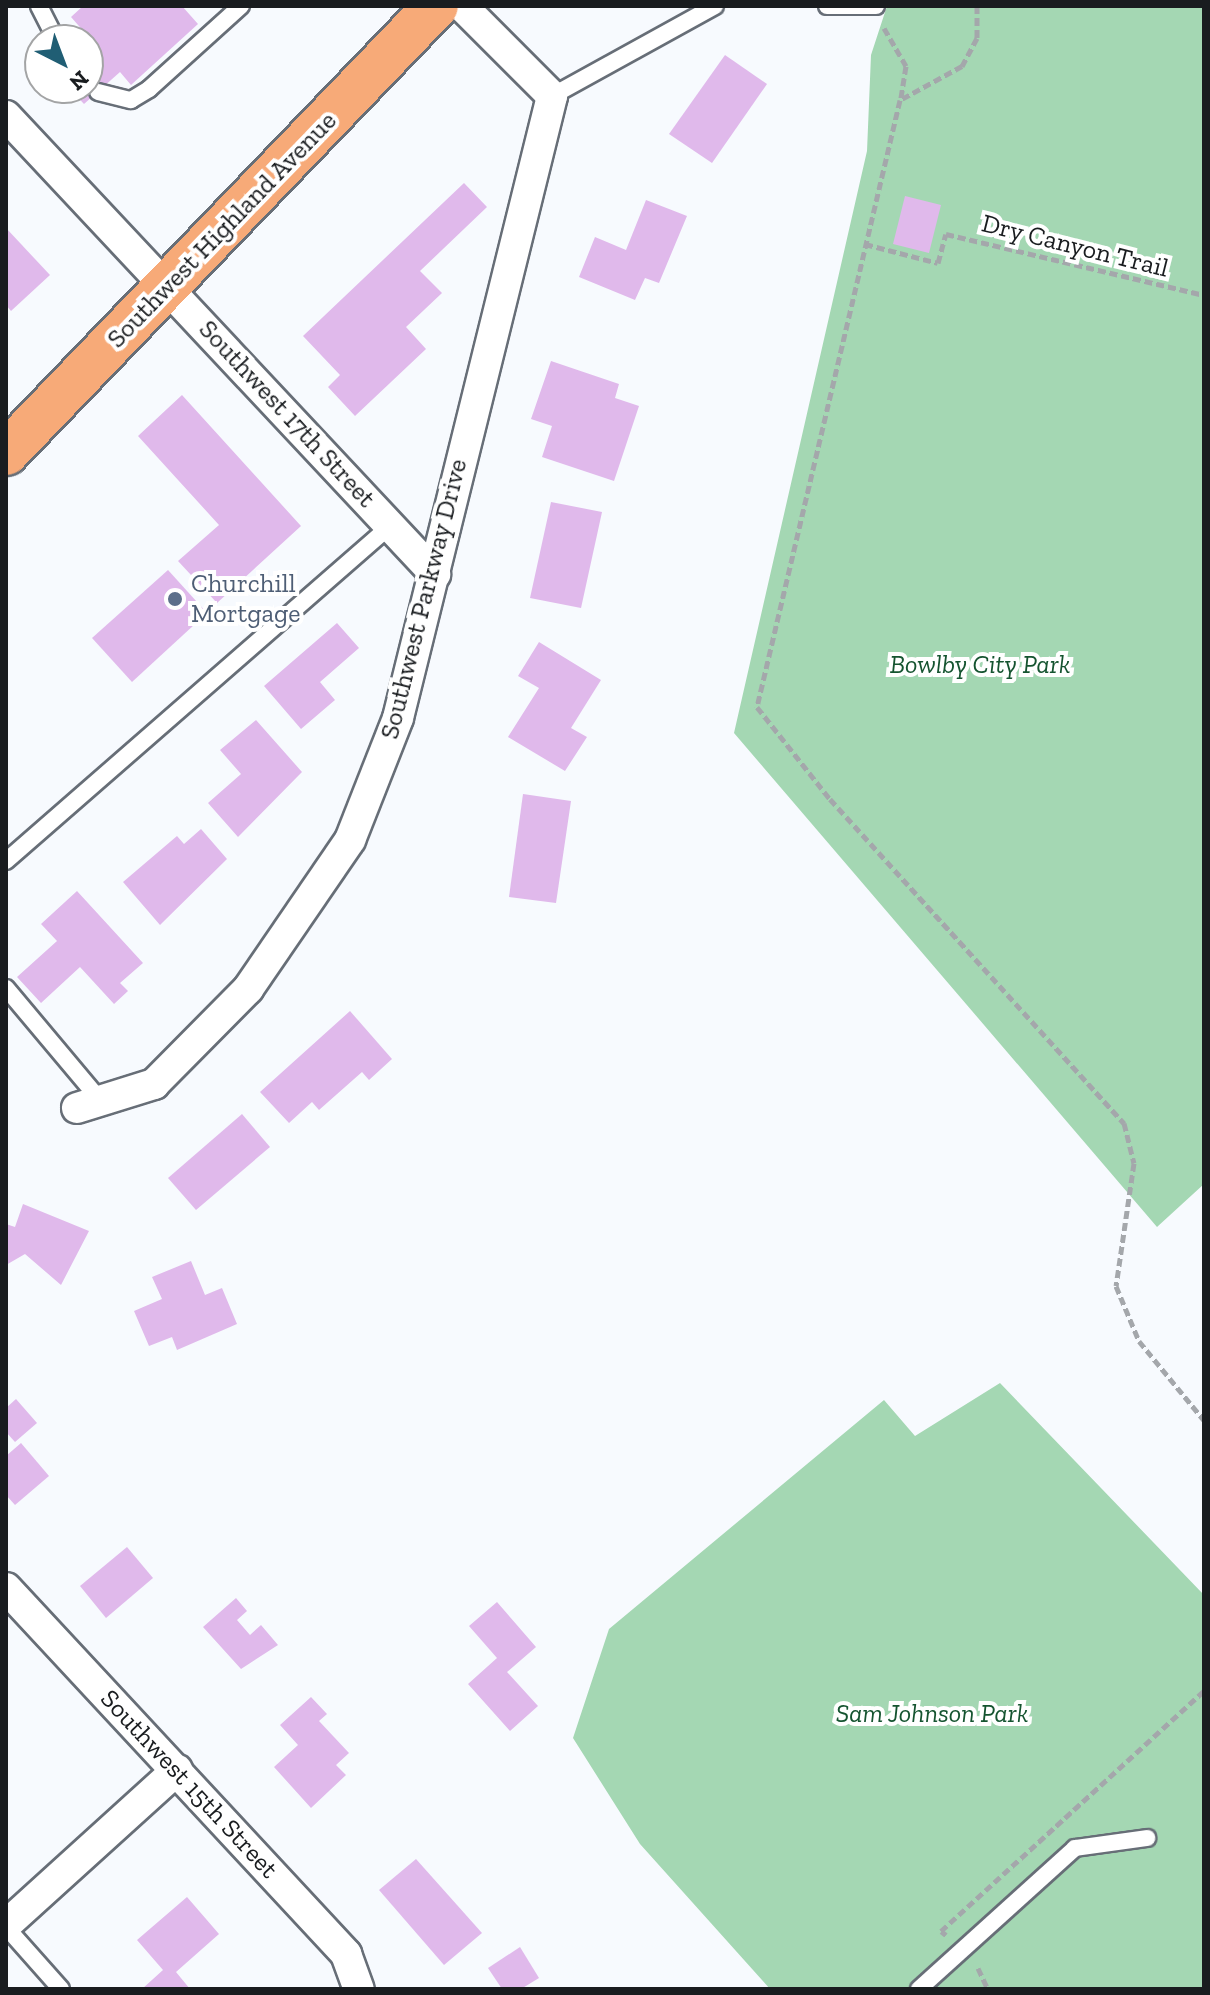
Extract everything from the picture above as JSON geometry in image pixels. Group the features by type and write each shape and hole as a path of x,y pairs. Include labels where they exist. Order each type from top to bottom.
{"highway":[{"name":"Southwest Highland Avenue","path":"6,453 170,286 436,6"}],"street":[{"path":"462,6 552,96"},
{"name":"Southwest Parkway Drive","path":"89,1104 154,1084 209,1036 309,909 350,840 398,718 552,96"},
{"name":"Southwest 17th Street","path":"6,116 170,286 435,574"},
{"name":"Southwest 15th Street","path":"6,1588 346,1954 359,1989"},
{"path":"6,1926 177,1770"}],"lane":[{"path":"39,6 48,24"},
{"path":"104,93 131,100 140,95 241,6"},
{"path":"552,96 715,6"},
{"path":"827,6 873,8"},
{"path":"6,861 390,526"},
{"path":"6,988 89,1104"},
{"path":"919,1989 1075,1848 1147,1838"},
{"path":"6,1926 61,1989"}],"path":[{"path":"900,100 962,66 977,38 977,6"},
{"path":"873,8 906,66 757,707 830,799 1124,1123 1134,1163 1116,1286 1139,1341 1204,1420"},
{"name":"Dry Canyon Trail","path":"865,244 938,263 946,234 1204,295"}],"green space":[{"name":"Bowlby City Park","path":"887,6 1204,6 1204,1184 1157,1227 734,733 867,151 871,55"},
{"name":"Sam Johnson Park","path":"1000,1383 1204,1595 1204,1989 770,1989 640,1844 573,1738 609,1629 884,1400 915,1436"}],"building":[{"path":"83,6 182,6 198,24 131,85 120,72 104,86 104,24 77,24 71,17"},
{"path":"725,55 767,84 712,163 669,134"},
{"path":"464,183 487,207 420,271 442,293 406,327 426,349 355,416 328,387 340,375 303,336"},
{"path":"905,196 941,205 929,253 893,244"},
{"path":"646,200 687,216 659,283 645,278 635,300 579,277 595,237 626,250"},
{"path":"6,228 50,275 11,311 6,305"},
{"path":"551,361 619,384 615,398 639,406 614,481 542,457 552,426 531,419"},
{"path":"182,395 301,526 217,603 178,561 219,525 138,436"},
{"path":"551,502 602,512 581,608 530,598"},
{"path":"168,570 207,613 132,682 92,638"},
{"path":"337,623 359,648 320,682 335,700 301,729 264,686"},
{"path":"539,642 601,680 571,728 587,737 565,771 508,737 539,688 518,676"},
{"path":"256,720 302,772 238,837 208,803 241,774 220,750"},
{"path":"523,794 571,801 556,903 509,897"},
{"path":"201,829 227,859 160,925 123,882 177,836 184,844"},
{"path":"77,891 143,963 120,983 128,991 114,1004 80,967 41,1003 17,977 57,941 41,924"},
{"path":"350,1011 392,1059 369,1080 362,1072 319,1110 312,1102 289,1123 260,1092"},
{"path":"242,1114 270,1147 196,1210 168,1178"},
{"path":"23,1204 89,1231 61,1285 25,1254 6,1265 6,1224 15,1227"},
{"path":"191,1261 205,1295 222,1288 237,1324 177,1350 172,1337 149,1346 134,1311 162,1299 152,1277"},
{"path":"16,1399 37,1423 15,1442 6,1432 6,1408"},
{"path":"21,1443 49,1476 15,1505 6,1495 6,1456"},
{"path":"127,1547 153,1578 106,1618 80,1586"},
{"path":"236,1598 247,1611 237,1620 250,1635 261,1625 278,1645 241,1669 203,1627"},
{"path":"497,1602 536,1647 507,1672 538,1706 510,1731 468,1684 497,1658 469,1626"},
{"path":"311,1697 327,1714 319,1721 349,1753 336,1765 346,1775 311,1808 274,1767 298,1745 280,1725"},
{"path":"416,1859 482,1933 444,1965 379,1890"},
{"path":"187,1897 219,1934 176,1972 190,1989 142,1989 163,1970 137,1940"},
{"path":"520,1947 539,1978 521,1989 502,1989 488,1968"}],"place":[{"name":"Churchill Mortgage","path":"175,599"}]}
